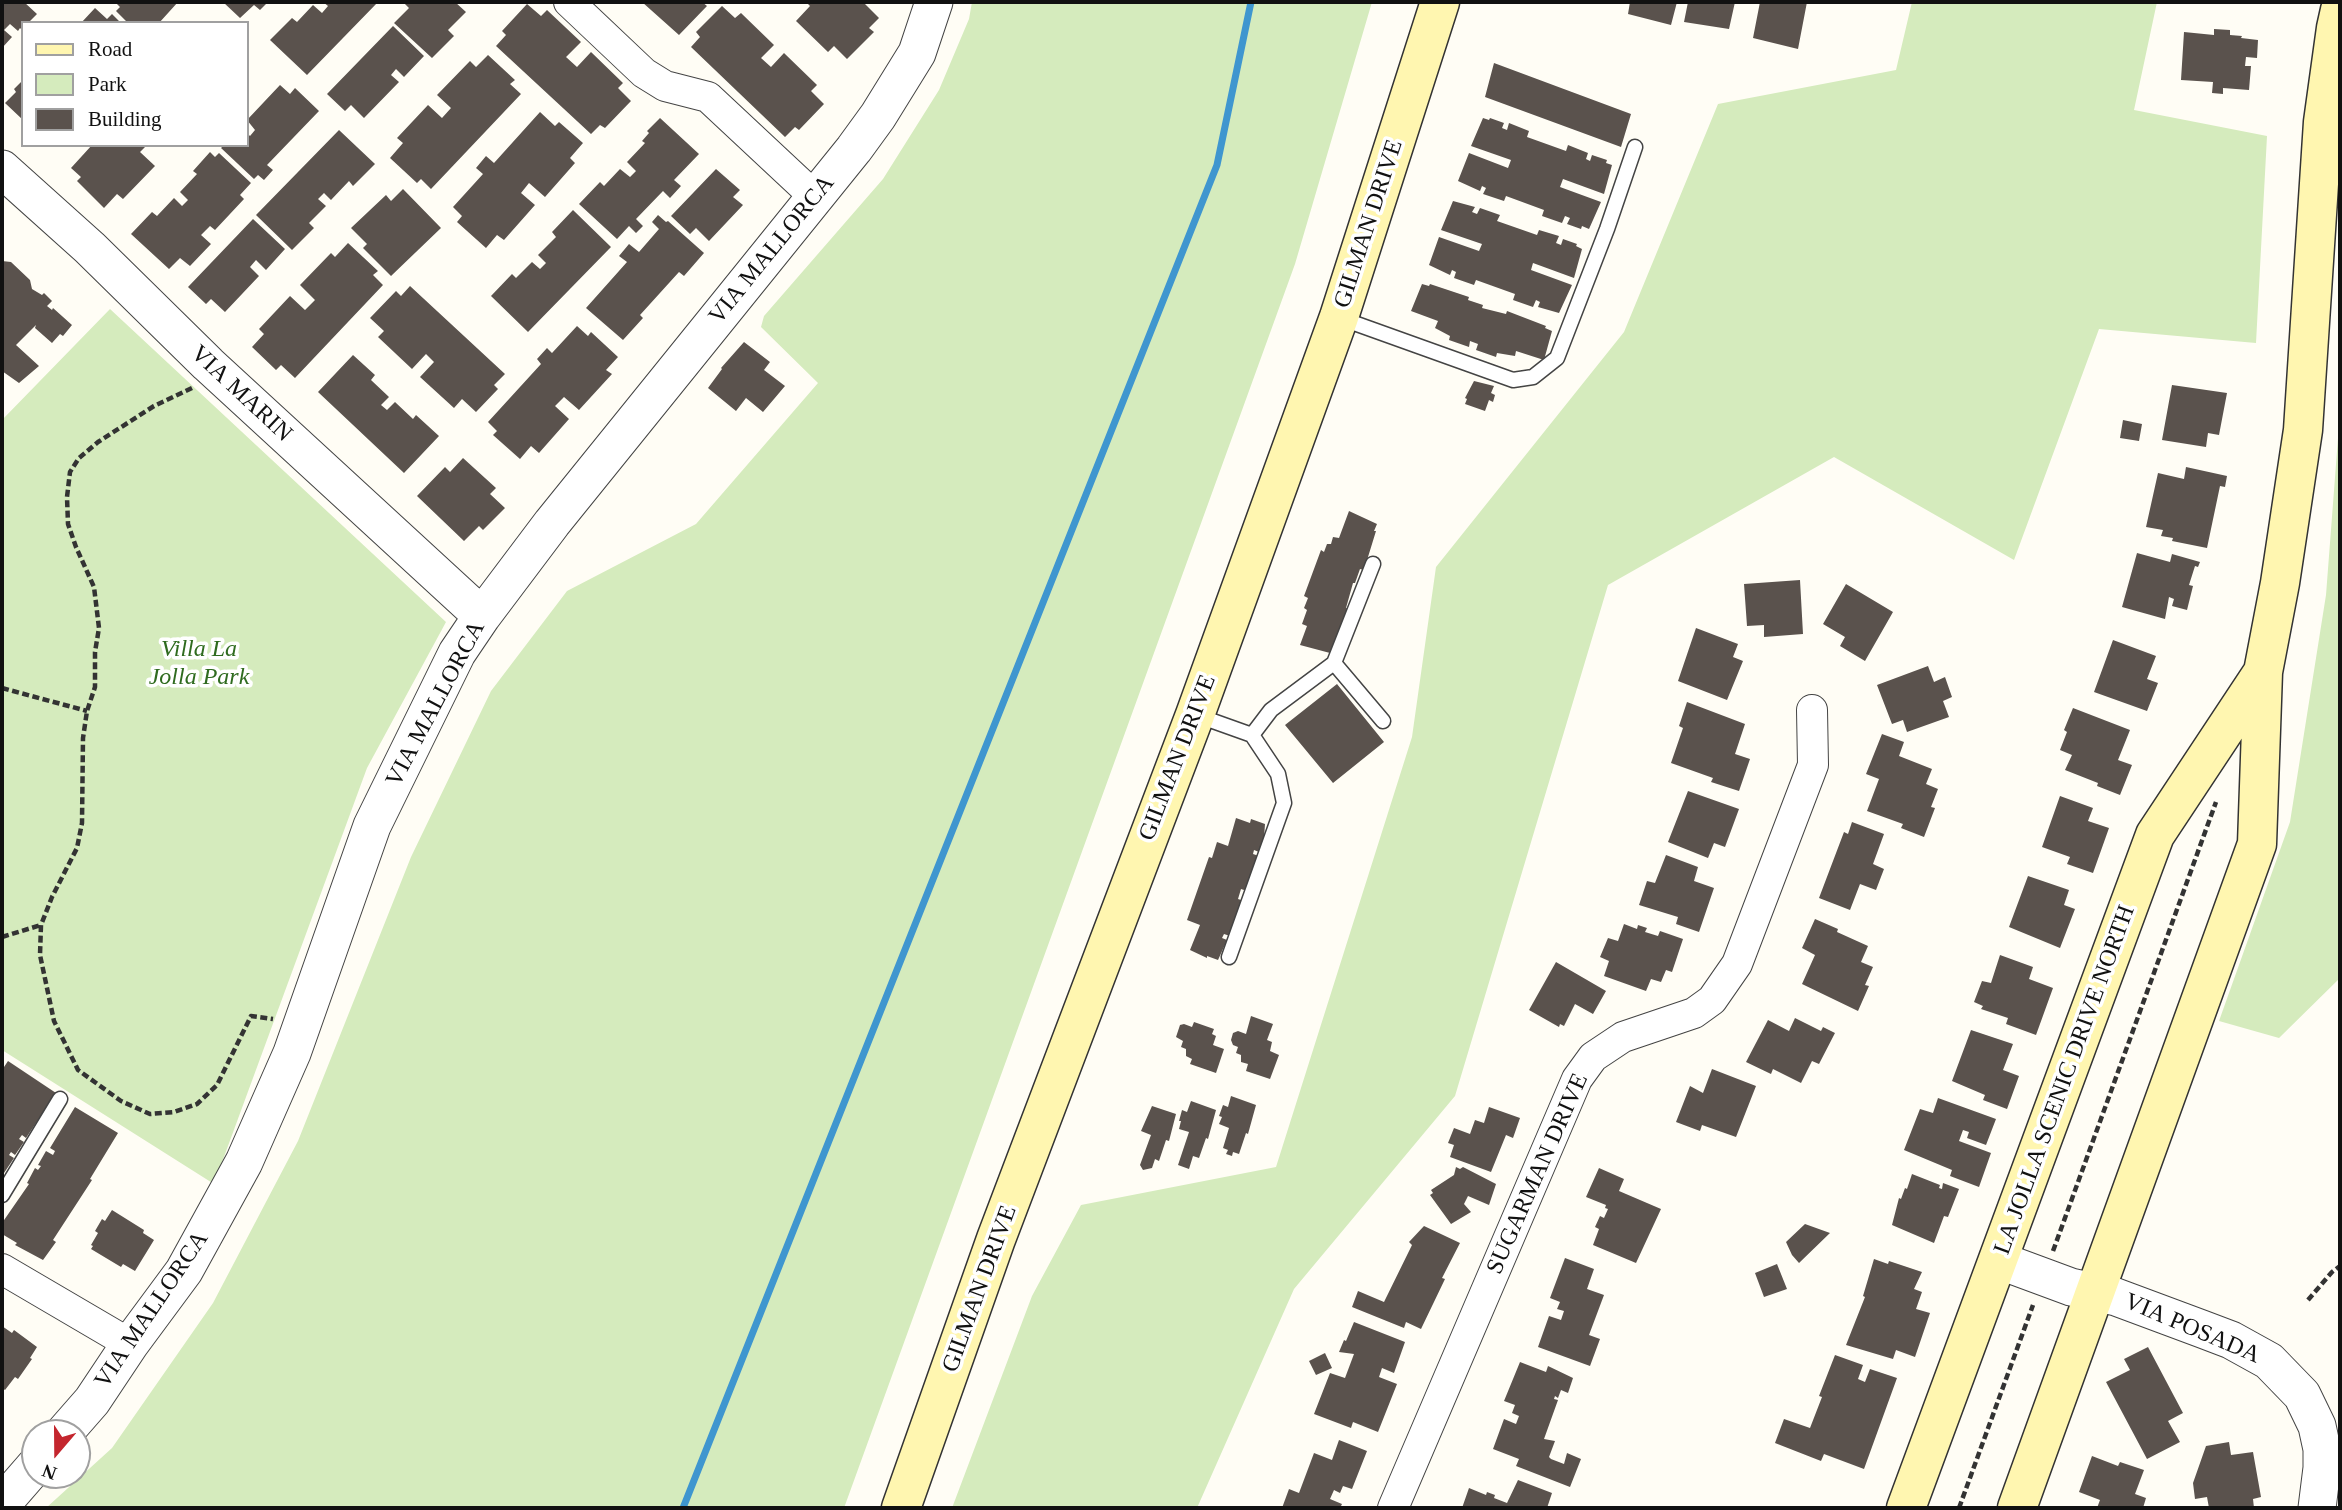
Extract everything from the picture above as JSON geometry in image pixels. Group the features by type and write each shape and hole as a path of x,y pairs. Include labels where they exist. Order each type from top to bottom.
{"main road":[{"name":"GILMAN DRIVE","path":"901,1508 996,1239 1195,715 1339,317 1440,2"},
{"name":"LA JOLLA SCENIC DRIVE NORTH","path":"2017,1508 2257,844 2263,672 2280,583 2303,429 2323,122 2340,10"},
{"name":"LA JOLLA SCENIC DRIVE NORTH","path":"1906,1508 2155,835 2263,672"}],"street":[{"path":"569,2 644,73 665,86 708,97 816,197"},
{"name":"VIA MALLORCA","path":"76,1419 92,1401 184,1271 244,1162 292,1053 372,825 457,653 552,523 816,197 878,116 917,53 934,2"},
{"name":"VIA MARIN","path":"2,169 90,248 208,364 482,616"},
{"name":"SUGARMAN DRIVE","path":"1392,1508 1577,1079 1593,1057 1623,1037 1693,1013 1712,1000 1737,964 1813,765 1812,710"},
{"name":"VIA POSADA","path":"1998,1260 2071,1286 2116,1297 2231,1340 2253,1351 2280,1371 2302,1395 2317,1426 2322,1449 2317,1508"},
{"path":"2,1269 130,1344"},
{"path":"2,1504 21,1482"}],"lane":[{"path":"1339,317 1513,380 1533,377 1557,358 1635,148"},
{"path":"1252,735 1271,710 1334,663 1373,564"},
{"path":"1334,663 1383,722"},
{"path":"1195,715 1252,735 1278,774 1284,803 1229,957"},
{"path":"2,1195 60,1099"}],"path":[{"path":"208,364 194,387 154,406 98,442 79,458 70,472 68,524 94,587 99,628 95,652 95,687 87,711 83,738 82,823 77,848 41,925 40,955 54,1021 78,1070 121,1101 150,1114 174,1112 197,1104 217,1085 251,1016 301,1027"},
{"path":"2,688 87,711"},
{"path":"2051,1256 2220,790"},
{"path":"2,937 41,925"},
{"path":"2308,1300 2340,1266"},
{"path":"1959,1508 2035,1301"}],"green space":[{"path":"972,2 1372,2 1295,264 844,1508 46,1508 67,1489 91,1489 91,1467 112,1448 213,1303 298,1141 411,857 491,691 567,591 696,524 818,383 761,327 764,316 883,179 939,90 969,19"},
{"path":"1912,2 2157,2 2134,110 2267,136 2256,343 2099,329 2014,560 1834,457 1608,585 1455,1096 1294,1289 1197,1508 952,1508 1032,1296 1081,1205 1276,1167 1412,737 1436,567 1624,332 1718,104 1896,70"},
{"name":"Villa La Jolla Park","path":"110,309 446,622 367,768 214,1184 2,1050 2,420"},
{"path":"2340,412 2340,978 2279,1038 2219,1021 2290,822 2326,595"}],"building":[{"path":"2,2 24,2 37,14 30,21 21,21 21,29 18,31 10,24 4,30 12,37 2,48"},
{"path":"115,2 178,2 161,21 126,21 116,11 120,7"},
{"path":"223,2 268,2 260,10 254,5 240,18"},
{"path":"323,2 378,2 307,75 270,40 292,18 297,22 313,5 322,13 328,6"},
{"path":"403,2 455,2 466,12 448,30 454,36 432,58 394,23 409,8"},
{"path":"642,2 702,2 707,6 679,35"},
{"path":"806,2 863,2 879,18 869,28 874,32 847,59 834,46 828,52 796,21 810,6"},
{"path":"1630,2 1677,2 1671,25 1628,14"},
{"path":"1688,2 1735,2 1729,29 1684,22"},
{"path":"1760,2 1807,2 1798,49 1753,38"},
{"path":"527,4 541,16 547,10 581,42 566,57 577,67 591,52 623,83 618,88 631,101 605,128 600,125 591,134 496,46 506,35 502,31"},
{"path":"722,6 735,18 741,13 774,45 761,58 771,67 784,53 817,85 811,91 824,104 799,130 795,127 785,137 691,47 700,37 696,32"},
{"path":"95,8 107,19 112,14 119,21 83,21"},
{"path":"393,26 424,56 404,77 396,69 391,75 399,82 364,118 351,105 345,111 327,94"},
{"path":"2214,29 2230,30 2230,35 2258,40 2257,58 2246,57 2245,66 2251,66 2249,90 2223,88 2223,94 2212,93 2213,82 2181,80 2184,32 2214,35"},
{"path":"488,55 515,80 510,84 521,94 431,189 421,179 417,183 390,158 403,143 397,138 428,105 442,118 451,108 437,95 470,61 476,67"},
{"path":"1494,63 1631,114 1621,147 1485,97"},
{"path":"21,82 21,118 5,103 16,92 14,89"},
{"path":"280,85 290,94 295,88 319,111 267,165 273,170 264,180 258,175 254,179 221,148 248,147 248,134 250,136 255,130 248,119"},
{"path":"540,112 555,126 559,122 583,143 570,158 575,163 545,197 529,183 521,193 535,205 504,240 497,235 486,248 457,222 462,216 453,207 483,174 476,168 486,156 494,163"},
{"path":"660,118 699,154 674,180 681,186 670,198 663,191 636,219 643,226 636,233 629,226 617,239 579,204 600,182 604,186 620,169 630,177 636,171 627,162 645,143 642,141 649,133 647,131"},
{"path":"1483,118 1504,123 1502,128 1507,130 1509,123 1529,131 1527,137 1566,151 1568,145 1588,153 1586,159 1590,161 1592,155 1607,160 1606,163 1612,165 1604,194 1563,179 1560,187 1601,202 1589,229 1567,224 1570,218 1565,216 1562,223 1542,216 1544,210 1506,196 1504,201 1483,194 1486,188 1482,186 1480,191 1458,181 1469,153 1508,168 1511,160 1471,146"},
{"path":"339,130 375,164 353,186 349,181 331,200 324,193 318,199 326,206 309,223 314,228 292,250 256,215"},
{"path":"90,147 145,147 140,152 155,166 123,199 117,194 104,208 77,181 81,177 71,168"},
{"path":"210,152 215,157 219,153 251,183 240,195 244,199 215,230 210,226 201,235 211,244 190,266 180,258 169,269 131,234 152,212 157,216 174,198 182,206 188,200 180,192 197,174 193,171"},
{"path":"716,169 740,190 733,197 743,205 709,241 696,228 690,234 671,216"},
{"path":"403,189 441,228 391,276 363,248 367,244 351,228 386,195 391,201"},
{"path":"1453,201 1475,207 1472,212 1477,214 1480,208 1500,215 1497,221 1537,235 1539,230 1559,236 1556,243 1561,245 1563,239 1582,249 1574,278 1533,263 1531,270 1572,285 1559,313 1538,307 1540,302 1536,300 1533,307 1513,300 1515,294 1476,280 1474,285 1454,278 1456,272 1452,270 1450,275 1429,265 1439,237 1479,251 1482,244 1441,230"},
{"path":"573,210 611,247 528,332 491,296 512,274 516,278 532,262 540,269 546,263 538,255 556,237 552,232"},
{"path":"658,215 704,253 684,276 679,272 640,315 643,318 623,340 586,308 627,262 619,256 629,244 639,252 659,229 652,222"},
{"path":"253,219 285,249 266,270 256,260 250,267 259,276 225,312 211,299 206,304 188,287"},
{"path":"348,243 378,271 373,275 383,285 295,378 281,365 276,370 252,347 264,334 259,329 290,296 305,310 315,300 300,285 331,253 335,257"},
{"path":"2,261 11,262 30,280 32,289 42,295 44,293 52,301 47,306 72,325 63,336 60,334 52,343 35,328 36,325 16,345 39,366 19,383 2,371"},
{"path":"1422,284 1430,284 1469,297 1468,300 1483,305 1482,308 1506,314 1507,311 1546,326 1545,328 1552,331 1544,360 1516,351 1515,356 1497,353 1496,357 1476,350 1478,344 1470,341 1469,347 1449,340 1450,336 1435,328 1438,321 1411,311"},
{"path":"410,286 505,374 494,385 498,389 476,412 462,399 454,408 420,377 434,362 426,354 412,369 378,337 384,331 370,318 396,291 401,296"},
{"path":"577,326 588,336 591,332 618,357 606,370 612,374 579,410 564,397 555,406 569,419 539,453 531,446 520,459 493,435 497,431 488,422 541,364 537,359 547,348 552,353"},
{"path":"744,342 770,362 764,370 785,386 763,412 746,398 736,411 708,388"},
{"path":"353,355 375,375 371,380 389,397 381,405 387,410 395,402 413,419 416,415 439,436 404,473 318,392"},
{"path":"1474,381 1494,386 1491,393 1495,395 1493,402 1489,400 1485,411 1465,404 1465,398"},
{"path":"2172,385 2227,393 2219,435 2208,433 2206,447 2162,440"},
{"path":"2123,420 2142,424 2139,441 2120,438"},
{"path":"463,458 496,488 490,494 505,508 483,530 479,526 464,541 417,496 445,467 450,472"},
{"path":"2186,467 2227,476 2225,487 2220,486 2207,548 2172,541 2173,538 2161,536 2163,530 2146,527 2158,473 2184,479"},
{"path":"1349,511 1377,524 1364,570 1360,569 1353,583 1346,608 1349,609 1330,653 1300,645 1307,626 1302,624 1308,598 1304,596 1321,550 1324,552 1333,537 1339,538"},
{"path":"2137,553 2170,562 2172,554 2200,562 2198,567 2195,566 2189,585 2193,586 2187,610 2172,606 2174,599 2169,597 2165,619 2122,607"},
{"path":"1800,580 1803,634 1764,637 1764,625 1747,626 1744,584"},
{"path":"1846,584 1893,612 1865,661 1840,646 1845,637 1823,624"},
{"path":"1696,628 1738,644 1733,657 1743,661 1727,700 1678,681"},
{"path":"2113,640 2156,656 2147,679 2158,683 2147,711 2094,692"},
{"path":"1928,666 1934,682 1945,677 1952,697 1943,701 1949,717 1907,732 1903,720 1892,724 1877,685"},
{"path":"1337,684 1384,742 1333,783 1285,725"},
{"path":"1687,702 1745,724 1735,754 1750,759 1739,791 1711,782 1713,778 1671,763 1683,728 1679,726"},
{"path":"2073,708 2130,730 2118,760 2132,765 2120,795 2065,770 2072,755 2060,750"},
{"path":"1882,734 1904,742 1899,756 1932,769 1926,784 1938,789 1931,807 1935,808 1924,837 1901,828 1903,824 1867,811 1879,779 1866,774"},
{"path":"1688,791 1739,809 1725,847 1714,843 1708,858 1668,842"},
{"path":"2060,796 2093,808 2088,821 2109,828 2093,873 2067,864 2070,857 2042,847"},
{"path":"1236,818 1265,824 1264,838 1259,852 1254,850 1253,854 1259,856 1247,891 1241,889 1238,899 1244,901 1230,936 1224,934 1222,938 1227,940 1218,960 1190,950 1200,925 1187,920 1209,857 1212,858 1217,842 1228,846"},
{"path":"1852,822 1884,834 1873,864 1884,869 1876,890 1860,884 1850,910 1819,898 1844,832 1848,834"},
{"path":"1666,855 1698,867 1694,881 1714,888 1699,932 1676,924 1678,917 1639,905 1647,881 1655,883"},
{"path":"2028,876 2069,890 2064,905 2075,909 2060,948 2009,927"},
{"path":"1815,919 1868,946 1861,962 1873,967 1865,985 1869,986 1858,1011 1802,984 1815,955 1802,948"},
{"path":"1624,924 1637,929 1638,925 1647,928 1645,932 1658,936 1660,931 1683,939 1672,972 1666,970 1661,982 1651,979 1646,991 1604,976 1609,961 1600,957 1608,938 1618,941"},
{"path":"2000,955 2033,967 2029,979 2053,988 2036,1035 2006,1024 2008,1018 1981,1009 1983,1006 1974,1002 1982,981 1991,983"},
{"path":"1556,962 1606,991 1593,1014 1575,1004 1564,1026 1560,1024 1559,1027 1529,1010"},
{"path":"1251,1016 1273,1024 1267,1040 1272,1042 1270,1051 1279,1055 1270,1079 1246,1071 1248,1064 1241,1062 1241,1055 1236,1053 1238,1047 1233,1045 1231,1040 1233,1033 1238,1031 1246,1034"},
{"path":"1795,1018 1821,1031 1823,1027 1835,1033 1819,1064 1812,1061 1801,1083 1773,1069 1771,1074 1746,1062 1768,1020 1789,1031"},
{"path":"1194,1022 1214,1029 1212,1034 1216,1036 1213,1045 1224,1049 1216,1073 1190,1064 1192,1059 1186,1056 1186,1049 1181,1047 1183,1041 1176,1037 1180,1025 1192,1027"},
{"path":"1971,1030 2013,1044 2003,1070 2019,1076 2007,1109 1983,1100 1985,1095 1952,1081"},
{"path":"8,1061 56,1093 26,1138 22,1135 19,1139 24,1142 15,1155 11,1152 9,1155 14,1158 4,1173 2,1070"},
{"path":"1712,1069 1756,1086 1736,1137 1702,1125 1700,1131 1676,1122 1690,1086 1703,1093"},
{"path":"1231,1096 1256,1105 1239,1154 1233,1152 1232,1156 1226,1154 1228,1150 1223,1148 1229,1128 1219,1124 1223,1105 1228,1107"},
{"path":"1938,1098 1996,1119 1986,1145 1967,1138 1969,1132 1963,1130 1959,1141 1991,1153 1979,1187 1950,1176 1952,1170 1904,1150 1920,1109 1933,1113"},
{"path":"1191,1101 1216,1110 1208,1139 1206,1138 1199,1158 1193,1156 1189,1169 1178,1165 1189,1132 1179,1129 1179,1121 1182,1110 1187,1112"},
{"path":"1152,1106 1176,1114 1169,1141 1166,1140 1159,1161 1155,1159 1152,1168 1143,1170 1140,1165 1151,1135 1141,1131"},
{"path":"75,1107 118,1133 43,1260 15,1245 17,1243 2,1234 2,1223 29,1184 27,1183 35,1168 38,1170 41,1166 38,1165 46,1151 53,1155 55,1151 50,1148"},
{"path":"1489,1107 1520,1118 1513,1138 1506,1135 1491,1172 1450,1157 1454,1145 1448,1143 1454,1128 1470,1134 1475,1120 1484,1123"},
{"path":"1456,1167 1463,1167 1496,1184 1489,1205 1468,1196 1464,1204 1471,1212 1451,1224 1430,1195 1433,1193 1431,1190 1454,1175"},
{"path":"1599,1168 1624,1179 1619,1191 1661,1209 1636,1263 1593,1245 1599,1229 1595,1227 1600,1216 1604,1218 1608,1209 1605,1208 1606,1205 1586,1197"},
{"path":"1912,1174 1940,1185 1939,1188 1942,1189 1943,1183 1959,1189 1948,1217 1944,1216 1934,1243 1892,1225 1899,1198 1901,1199 1905,1188 1907,1189"},
{"path":"112,1210 144,1230 143,1233 154,1240 135,1271 123,1264 121,1267 91,1249 98,1233 95,1231 102,1219 105,1221"},
{"path":"1805,1224 1830,1233 1799,1263 1786,1242"},
{"path":"1424,1226 1460,1243 1421,1329 1406,1322 1404,1328 1352,1307 1358,1291 1384,1302 1412,1245 1409,1242"},
{"path":"1565,1258 1594,1269 1587,1289 1604,1295 1589,1335 1600,1339 1590,1366 1538,1347 1549,1316 1561,1320 1564,1311 1557,1309 1560,1302 1550,1298"},
{"path":"1874,1259 1922,1272 1914,1289 1922,1292 1916,1309 1930,1313 1915,1357 1896,1350 1893,1359 1846,1345 1865,1297 1863,1296"},
{"path":"1777,1264 1787,1289 1764,1297 1755,1273"},
{"path":"1354,1322 1405,1342 1394,1373 1382,1368 1379,1377 1397,1384 1378,1432 1353,1422 1351,1428 1314,1414 1330,1373 1345,1378 1354,1354 1339,1352"},
{"path":"2,1326 12,1333 14,1330 37,1347 18,1379 15,1377 5,1390 2,1388"},
{"path":"2148,1347 2183,1413 2168,1421 2180,1442 2147,1459 2106,1382 2130,1370 2124,1359"},
{"path":"1325,1353 1332,1368 1316,1375 1309,1361"},
{"path":"1835,1355 1863,1365 1858,1379 1865,1382 1870,1369 1897,1378 1864,1469 1824,1454 1821,1461 1775,1443 1784,1419 1810,1428"},
{"path":"1520,1362 1546,1372 1548,1366 1573,1378 1568,1393 1561,1390 1558,1398 1555,1396 1554,1399 1558,1400 1544,1439 1555,1441 1549,1457 1551,1459 1564,1464 1567,1453 1581,1459 1570,1487 1516,1466 1519,1459 1493,1449 1504,1419 1516,1424 1519,1416 1512,1413 1515,1405 1504,1401"},
{"path":"1339,1440 1367,1451 1352,1489 1343,1486 1340,1493 1334,1490 1330,1499 1342,1504 1340,1508 1282,1508 1289,1489 1299,1493 1314,1453 1332,1460"},
{"path":"2229,1442 2231,1455 2253,1452 2261,1497 2253,1499 2254,1508 2209,1508 2207,1497 2195,1499 2193,1483 2206,1446"},
{"path":"2092,1456 2118,1466 2120,1462 2144,1470 2135,1494 2146,1498 2143,1508 2097,1508 2100,1500 2079,1492"},
{"path":"1518,1480 1552,1493 1547,1508 1462,1508 1469,1488 1486,1495 1487,1492 1495,1495 1494,1498 1507,1503"}],"waterway":[{"path":"683,1508 1217,165 1251,2"}]}
